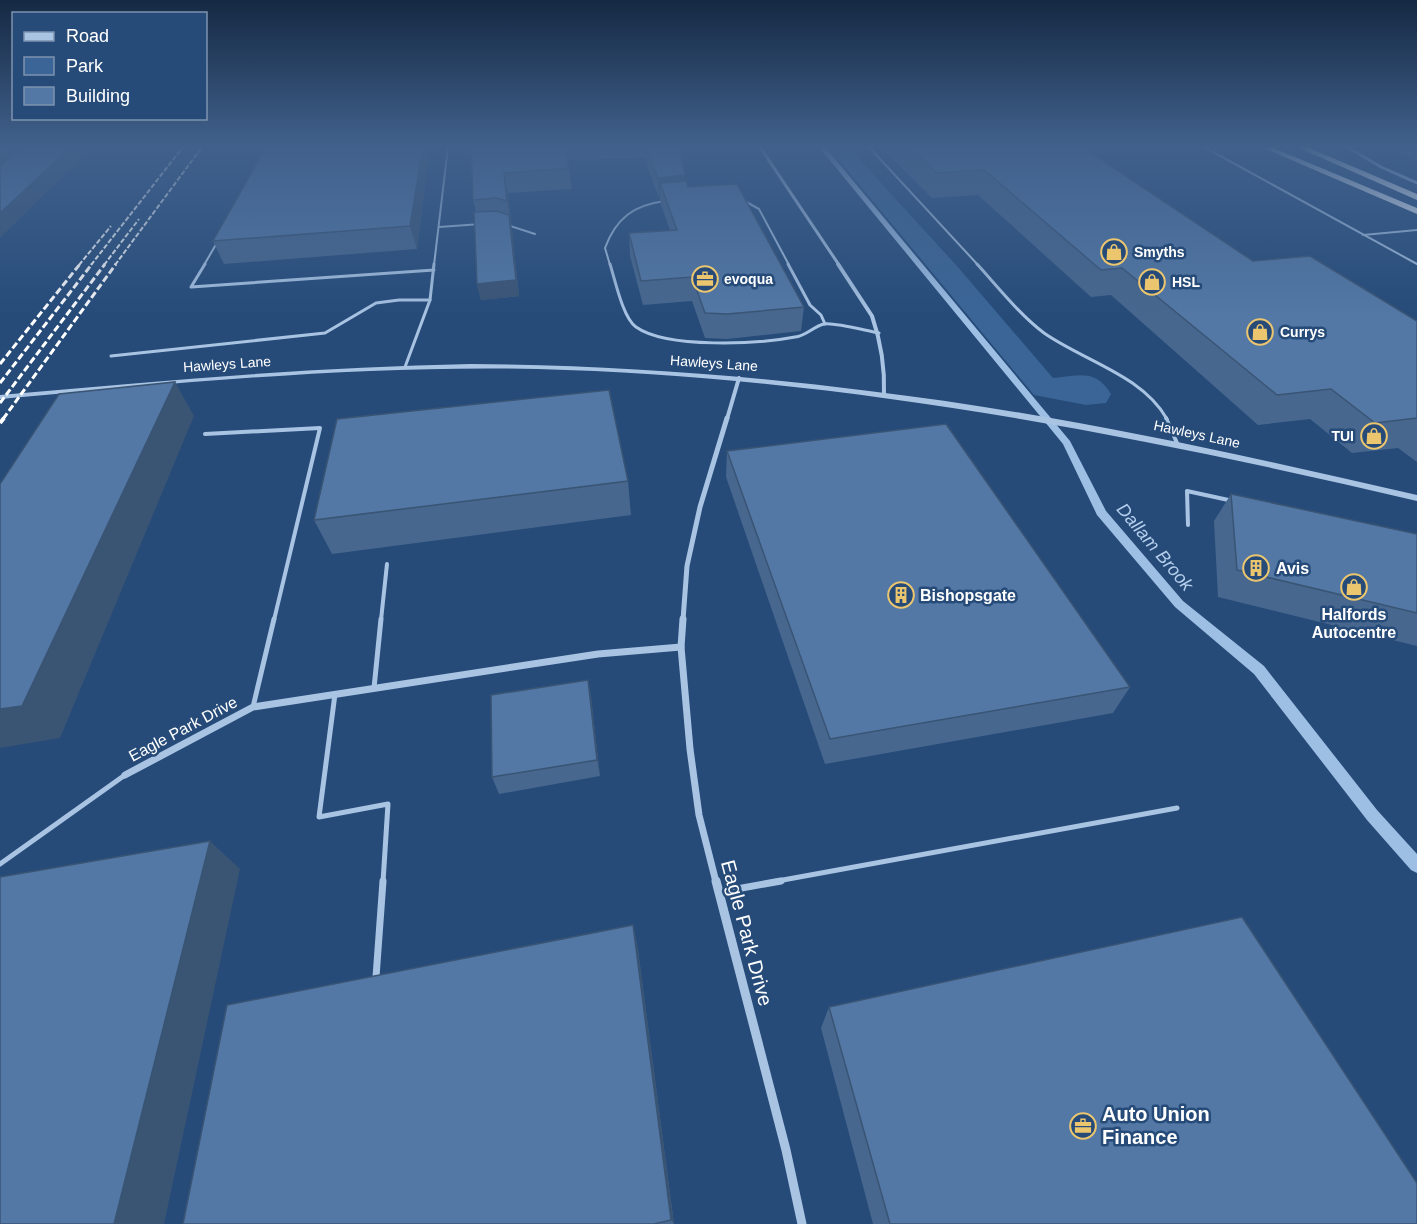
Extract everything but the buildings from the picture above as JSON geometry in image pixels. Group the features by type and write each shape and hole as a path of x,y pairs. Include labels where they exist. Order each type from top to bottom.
{"highway":[{"path":"1399,204 1417,212"}],"street":[{"path":"798,204 872,315 879,333 885,384 884,395"},
{"name":"Hawleys Lane","path":"0,397 176,381 405,367 536,367 739,378 884,395 1079,424 1177,443 1417,498"},
{"name":"Eagle Park Drive","path":"739,378 700,507 689,556 681,647 690,749 699,815 786,1150 802,1224"},
{"name":"Eagle Park Drive","path":"125,775 253,707 598,654 681,647"}],"lane":[{"path":"405,367 430,300 442,204"},
{"path":"641,204 629,209 608,238 605,248 624,309 635,327 663,337 693,342 745,343 798,337 825,324 879,333"},
{"path":"752,204 759,210 810,305 821,315 825,324"},
{"path":"922,204 1030,322 1057,343 1124,377 1151,397 1174,430 1177,443"},
{"path":"1307,204 1417,264"},
{"path":"500,223 535,234"},
{"path":"439,227 490,224"},
{"path":"1363,235 1417,230"},
{"path":"220,237 191,287 434,270"},
{"path":"111,356 304,337 326,333 344,326 371,305 430,300"},
{"path":"205,434 320,428 253,707"},
{"path":"1188,525 1187,491 1239,502"},
{"path":"374,688 387,564"},
{"path":"335,694 319,817 388,804 376,977"},
{"path":"0,864 125,775"},
{"path":"720,892 1177,808"}],"green space":[{"path":"875,204 900,204 1053,378 1079,375 1092,377 1099,380 1111,394 1106,403 1086,405 1034,395"}],"waterway":[{"name":"Dallam Brook","path":"869,204 1067,443 1101,513 1179,604 1259,670 1372,815 1417,865"}],"railway":[{"path":"91,265 138,204"},
{"path":"115,265 160,204"},
{"path":"104,265 139,219"},
{"path":"79,265 111,226"},
{"path":"0,364 80,264"},
{"path":"0,383 92,264"},
{"path":"0,403 105,264"},
{"path":"3,419 116,264"},
{"path":"0,423 4,418"}],"place":[{"name":"Smyths","path":"1114,252"},
{"name":"evoqua","path":"705,279"},
{"name":"HSL","path":"1152,282"},
{"name":"Currys","path":"1260,332"},
{"name":"TUI","path":"1374,436"},
{"name":"Avis","path":"1256,568"},
{"name":"Halfords Autocentre","path":"1354,587"},
{"name":"Bishopsgate","path":"901,595"},
{"name":"Auto Union Finance","path":"1083,1126"}]}
